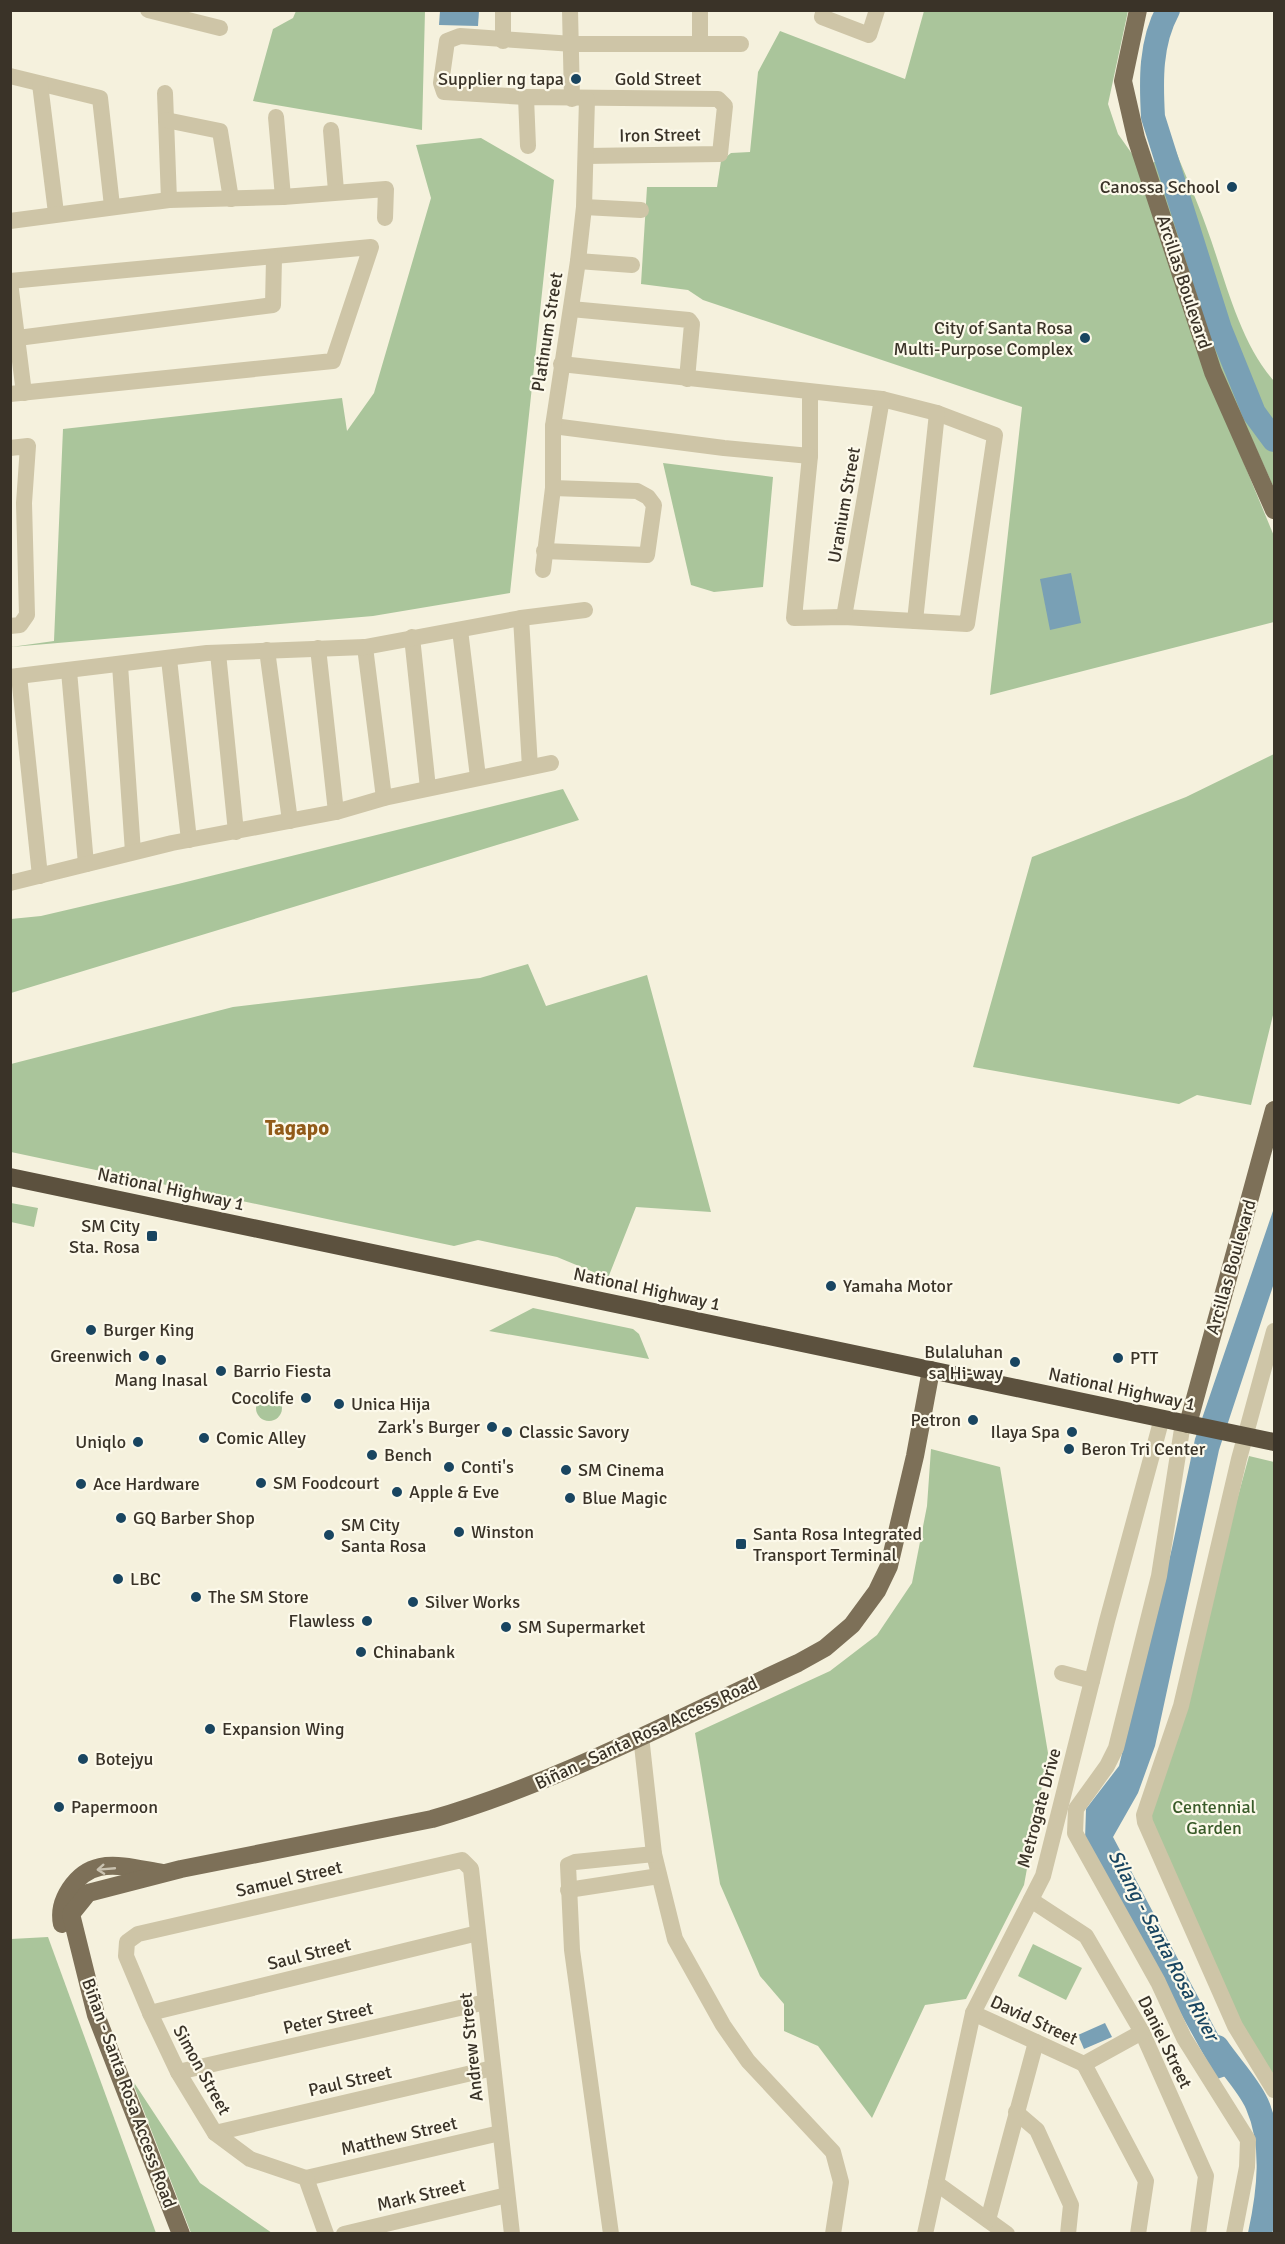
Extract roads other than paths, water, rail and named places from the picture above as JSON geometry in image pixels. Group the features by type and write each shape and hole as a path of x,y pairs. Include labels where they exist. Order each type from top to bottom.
{"highway":[{"name":"National Highway 1","path":"10,1177 1275,1442"}],"main road":[{"name":"Arcillas Boulevard","path":"1138,10 1123,81 1136,138 1213,372 1275,510"},
{"name":"Arcillas Boulevard","path":"1177,1423 1275,1110"},
{"name":"Biñan - Santa Rosa Access Road","path":"181,2234 99,2051 60,1914 67,1893 83,1876 100,1867 163,1874 432,1819 510,1795 798,1663 842,1634 864,1611 888,1566 915,1456 931,1370"},
{"name":"Biñan - Santa Rosa Access Road","path":"149,2163 172,2234"}],"street":[{"path":"148,10 220,28"},
{"path":"504,10 503,41 573,44 741,44"},
{"name":"Platinum Street","path":"543,570 552,488 553,426 584,207 586,156 570,10"},
{"path":"700,10 700,43"},
{"path":"824,10 822,17 869,35 877,10"},
{"name":"Gold Street","path":"503,41 460,36 447,41 442,88 444,92 526,98 718,99 725,106"},
{"path":"10,76 100,98 112,206"},
{"path":"40,84 56,213"},
{"path":"165,93 169,200"},
{"path":"526,98 528,146"},
{"name":"Iron Street","path":"586,156 721,154 725,106"},
{"path":"276,117 283,197"},
{"path":"166,120 220,130 231,199"},
{"path":"331,130 336,191"},
{"path":"10,221 56,213 169,200 283,197 336,191 386,189 385,218"},
{"path":"584,207 641,210"},
{"path":"371,247 333,361 17,394 10,282 273,258 371,247"},
{"path":"14,339 273,305 273,258"},
{"path":"578,261 632,265"},
{"path":"571,309 689,320 692,324 687,379"},
{"path":"561,364 882,399 937,413 995,435 967,624 844,617 794,618 810,456 810,392"},
{"name":"Uranium Street","path":"844,617 882,399"},
{"path":"915,621 937,413"},
{"path":"553,426 724,448 810,456"},
{"path":"10,448 28,446 17,504 18,568 27,615 20,625 10,626"},
{"path":"544,551 647,555 654,505 648,497 637,491 552,488"},
{"path":"40,876 15,677 218,653 365,647 521,618 585,610"},
{"path":"521,618 530,767"},
{"path":"460,630 478,777"},
{"path":"412,637 428,788"},
{"path":"365,647 384,798"},
{"path":"318,648 336,812"},
{"path":"267,650 290,820"},
{"path":"218,653 236,832"},
{"path":"169,659 189,840"},
{"path":"120,665 134,852"},
{"path":"69,671 86,864"},
{"path":"10,883 134,852 336,812 384,798 551,763"},
{"path":"1275,1331 1239,1459 1181,1706 1144,1815 1145,1822 1235,2026 1275,2090"},
{"path":"1177,1423 1159,1576 1119,1737 1107,1766 1076,1809 1074,1821 1075,1833 1084,1852 1106,1885 1158,1982 1184,2038 1248,2140 1247,2167 1234,2234"},
{"name":"Metrogate Drive","path":"925,2234 974,2013 1043,1876 1092,1682 1177,1423"},
{"path":"1062,1673 1092,1682"},
{"path":"641,1736 654,1854 675,1939 723,2025 748,2061 833,2152 841,2182 833,2234"},
{"path":"611,2234 572,1950 568,1866 575,1862 654,1854"},
{"name":"Andrew Street","path":"462,1860 471,1869 512,2234"},
{"name":"Samuel Street","path":"127,1942 138,1934 462,1860"},
{"path":"568,1890 659,1876"},
{"name":"Daniel Street","path":"1031,1900 1086,1936 1142,2032 1206,2176 1198,2234"},
{"name":"Saul Street","path":"150,2013 478,1933"},
{"name":"Simon Street","path":"127,1942 126,1956 150,2013 178,2072 215,2133 250,2159 306,2178"},
{"name":"Peter Street","path":"178,2072 486,2002"},
{"name":"David Street","path":"974,2013 1084,2064 1142,2032"},
{"path":"988,2220 1036,2042"},
{"path":"1084,2064 1146,2181 1138,2234"},
{"name":"Paul Street","path":"215,2133 493,2068"},
{"path":"1016,2112 1037,2130 1071,2205 1068,2234"},
{"name":"Matthew Street","path":"306,2178 500,2133"},
{"path":"306,2178 326,2234"},
{"path":"936,2183 1007,2234"},
{"name":"Mark Street","path":"344,2234 507,2195"}],"water":[{"path":"440,11 479,11 478,26 439,25"},
{"path":"1071,573 1081,623 1050,630 1040,579"},
{"path":"1274,1208 1274,1283 1219,1450 1155,1746 1138,1793 1113,1837 1238,2072 1217,2079 1085,1840 1086,1809 1119,1766 1172,1548 1195,1439"},
{"path":"1105,2023 1112,2037 1084,2049 1078,2035"}],"waterway":[{"name":"Silang - Santa Rosa River","path":"1168,10 1158,36 1153,62 1153,117 1220,329 1254,413 1274,440"},
{"name":"Silang - Santa Rosa River","path":"1217,2047 1249,2089 1263,2120 1269,2169 1260,2234"}],"place":[{"name":"Supplier ng tapa","path":"576,79"},
{"name":"Canossa School","path":"1232,187"},
{"name":"City of Santa Rosa Multi-Purpose Complex","path":"1085,338"},
{"name":"SM City Sta. Rosa","path":"152,1236"},
{"name":"Yamaha Motor","path":"831,1286"},
{"name":"Burger King","path":"91,1330"},
{"name":"Greenwich","path":"144,1356"},
{"name":"PTT","path":"1118,1358"},
{"name":"Mang Inasal","path":"161,1360"},
{"name":"Bulaluhan sa Hi-way","path":"1015,1362"},
{"name":"Barrio Fiesta","path":"221,1371"},
{"name":"Cocolife","path":"306,1398"},
{"name":"Unica Hija","path":"339,1404"},
{"name":"Petron","path":"973,1420"},
{"name":"Zark's Burger","path":"492,1427"},
{"name":"Classic Savory","path":"507,1432"},
{"name":"Ilaya Spa","path":"1072,1432"},
{"name":"Comic Alley","path":"204,1438"},
{"name":"Uniqlo","path":"138,1442"},
{"name":"Beron Tri Center","path":"1069,1449"},
{"name":"Bench","path":"372,1455"},
{"name":"Conti's","path":"449,1467"},
{"name":"SM Cinema","path":"566,1470"},
{"name":"SM Foodcourt","path":"261,1483"},
{"name":"Ace Hardware","path":"81,1484"},
{"name":"Apple & Eve","path":"397,1492"},
{"name":"Blue Magic","path":"570,1498"},
{"name":"GQ Barber Shop","path":"121,1518"},
{"name":"Winston","path":"459,1532"},
{"name":"SM City Santa Rosa","path":"329,1535"},
{"name":"Santa Rosa Integrated Transport Terminal","path":"741,1544"},
{"name":"LBC","path":"118,1579"},
{"name":"The SM Store","path":"196,1597"},
{"name":"Silver Works","path":"413,1602"},
{"name":"Flawless","path":"367,1621"},
{"name":"SM Supermarket","path":"506,1627"},
{"name":"Chinabank","path":"361,1652"},
{"name":"Expansion Wing","path":"210,1729"},
{"name":"Botejyu","path":"83,1759"},
{"name":"Papermoon","path":"59,1807"}],"district":[{"name":"Tagapo","path":"297,1128"}],"park label":[{"name":"Centennial Garden","path":"1214,1817"}]}
